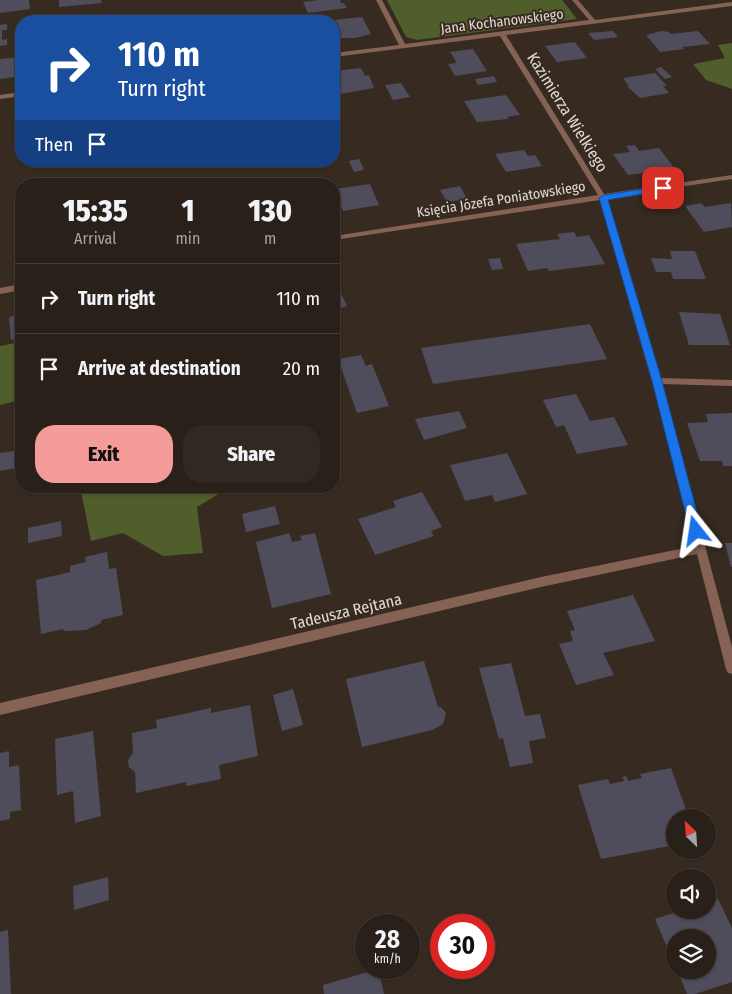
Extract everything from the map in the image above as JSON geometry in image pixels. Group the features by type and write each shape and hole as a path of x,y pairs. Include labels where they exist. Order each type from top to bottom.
{"street":[{"path":"379,0 403,46"},
{"path":"575,0 594,22"},
{"name":"Jana Kochanowskiego","path":"340,54 732,4"},
{"name":"Kazimierza Wielkiego","path":"502,34 604,198 657,381 732,669"},
{"path":"0,97 15,95"},
{"name":"Księcia Józefa Poniatowskiego","path":"340,237 732,177"},
{"path":"0,291 15,288"},
{"path":"657,381 732,383"},
{"name":"Tadeusza Rejtana","path":"0,709 541,582 701,549"}],"green space":[{"path":"387,0 562,0 577,19 417,40 406,37"},
{"path":"732,43 732,89 706,80 693,64 725,58 718,45"},
{"path":"15,343 15,401 0,405 0,346"},
{"path":"81,493 220,493 197,507 203,553 163,556 123,533 91,541"}],"building":[{"path":"0,0 29,0 30,9 0,13"},
{"path":"59,0 101,0 102,3 59,7"},
{"path":"340,0 347,8 308,13 303,2"},
{"path":"362,17 371,34 355,38 341,38 340,19"},
{"path":"7,24 7,30 2,30 2,40 7,39 7,45 0,46 0,25"},
{"path":"613,31 618,37 594,40 588,33"},
{"path":"661,31 669,32 670,34 698,31 710,44 660,52 646,35"},
{"path":"575,42 587,58 557,62 545,46"},
{"path":"473,49 487,71 455,76 448,64 457,63 450,52"},
{"path":"15,58 15,77 0,79 0,59"},
{"path":"661,67 672,77 665,79 655,69"},
{"path":"361,68 365,76 369,75 374,88 340,94 340,70"},
{"path":"655,73 667,86 663,86 669,93 640,98 627,86 629,86 623,78"},
{"path":"494,76 497,82 478,85 475,79"},
{"path":"401,83 410,97 393,100 385,85"},
{"path":"506,95 520,115 507,117 508,119 477,122 464,101"},
{"path":"635,145 639,151 659,148 675,169 628,175 613,154 630,152 626,146"},
{"path":"524,150 528,156 535,155 542,166 506,172 495,154"},
{"path":"359,159 364,170 354,172 349,161"},
{"path":"370,184 379,205 343,211 340,203 340,188"},
{"path":"460,186 467,199 447,202 440,190"},
{"path":"701,203 705,207 731,203 732,227 704,232 685,206"},
{"path":"574,232 577,237 589,235 605,264 549,271 547,268 528,271 516,244 560,239 557,234"},
{"path":"670,251 695,251 706,279 673,279 671,272 656,272 651,258 672,259"},
{"path":"500,258 503,269 492,270 488,259"},
{"path":"340,291 347,306 340,308"},
{"path":"679,312 720,314 730,345 689,345"},
{"path":"15,316 15,339 11,340 9,317"},
{"path":"590,324 607,359 433,384 421,348"},
{"path":"361,355 366,366 372,364 389,406 357,413 340,365 340,359"},
{"path":"576,394 590,421 614,417 628,445 577,454 564,425 556,427 543,400"},
{"path":"459,411 467,428 424,440 415,419"},
{"path":"732,413 732,466 723,466 722,461 700,461 687,423 708,422 706,414"},
{"path":"15,451 15,468 0,471 0,453"},
{"path":"507,453 527,494 495,502 492,495 465,501 450,465"},
{"path":"422,492 442,527 431,531 434,536 375,555 358,519 396,507 393,501"},
{"path":"275,506 280,524 246,532 242,514"},
{"path":"61,521 62,536 28,543 28,528"},
{"path":"289,533 292,542 302,540 300,536 315,533 331,594 272,608 256,542"},
{"path":"725,543 732,543 732,567 731,567"},
{"path":"107,552 109,569 116,568 123,615 101,620 101,623 86,630 64,631 63,629 41,634 36,580 70,572 70,566 86,562 85,557"},
{"path":"633,595 655,641 603,653 614,675 576,685 559,644 573,641 570,631 575,630 567,611"},
{"path":"424,661 438,707 441,707 446,713 443,724 432,730 362,747 346,679"},
{"path":"511,663 525,716 540,714 546,738 529,741 533,763 510,767 503,738 499,739 479,668"},
{"path":"293,689 303,725 282,731 273,695"},
{"path":"250,705 258,756 219,765 221,779 186,786 186,782 136,793 135,772 129,767 128,760 133,753 132,733 157,728 156,720 211,708 211,713"},
{"path":"93,731 101,816 75,823 73,791 57,795 55,739"},
{"path":"9,751 9,767 19,765 21,810 10,812 10,819 0,821 0,753"},
{"path":"671,768 686,809 666,809 666,847 601,859 578,785 608,779 610,784 624,781 622,777 626,776 628,781 642,778 640,774"},
{"path":"108,877 109,900 74,910 73,886"},
{"path":"718,899 732,928 732,982 695,994 687,994 681,979 716,979 716,929 666,929 666,945 655,919 666,915 666,919 716,919 716,900"},
{"path":"8,930 11,994 0,994 0,932"},
{"path":"355,976 355,979 380,979 384,994 324,994 323,985"}],"route":[{"path":"663,188 604,198 657,381 696,531"}]}
